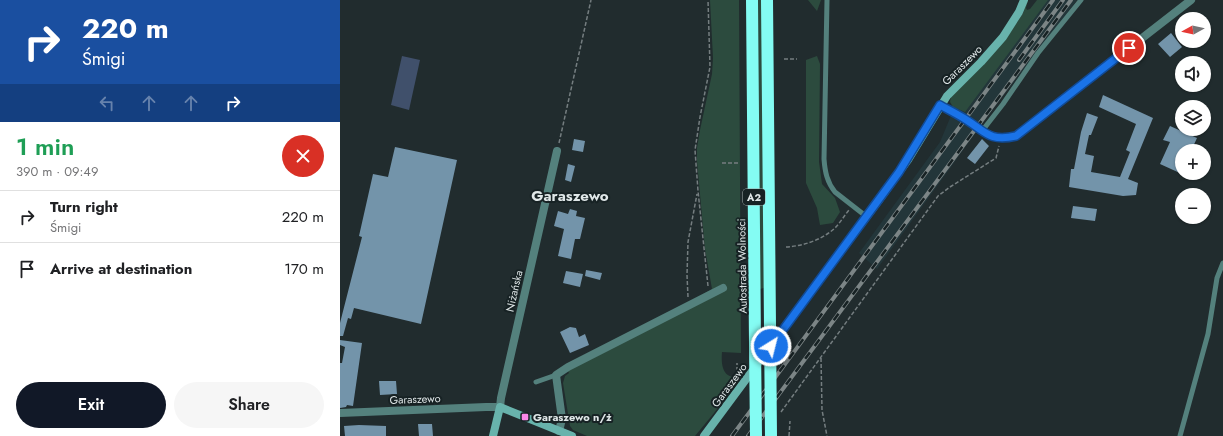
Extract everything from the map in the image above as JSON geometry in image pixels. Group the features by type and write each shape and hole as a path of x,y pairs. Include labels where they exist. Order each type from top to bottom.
{"highway":[{"name":"Autostrada Wolności","path":"752,0 756,436"},
{"name":"A2","path":"767,0 771,436"}],"street":[{"name":"Garaszewo","path":"704,436 908,160 940,105 1003,37 1019,12 1024,0"},
{"path":"940,105 966,119 982,132 993,137 1001,139 1016,136 1191,0"},
{"name":"Niżańska","path":"493,436 557,151"},
{"path":"559,431 562,419 556,375 568,367 723,288"},
{"name":"Garaszewo","path":"340,413 500,407 572,436"}],"lane":[{"path":"827,0 824,166 831,187 841,197 867,217"},
{"path":"982,132 1038,53 1081,0"},
{"path":"1180,436 1208,334 1217,278 1223,263"},
{"path":"536,382 556,375"}],"path":[{"path":"557,151 591,0"},
{"path":"707,296 708,282 695,159 696,144 711,60 708,0"},
{"path":"784,59 797,59"},
{"path":"781,412 938,196 950,186 996,158 1001,139"},
{"path":"722,163 738,163"},
{"path":"689,305 687,293 688,242 698,191"},
{"path":"786,247 800,246 826,234 836,226 853,206"},
{"path":"821,358 822,410 827,436"},
{"path":"737,378 738,362"},
{"path":"789,436 790,422"}],"shaded area":[{"path":"1044,0 1077,0 990,113 877,269 859,253 940,142 955,106"}],"green space":[{"path":"710,0 739,0 741,353 722,352 722,366 729,376 739,377 739,380 695,436 587,436 573,430 570,426 563,383 565,376 569,373 568,371 712,289 705,249 697,161 697,148 700,130 712,74 713,58"},
{"path":"758,0 762,0 764,288 760,289"},
{"path":"808,0 821,0 817,11"},
{"path":"1028,0 1027,10 1030,9 1037,0 1048,0 965,112 953,107 950,102 951,96 1008,36 1023,13"},
{"path":"817,56 820,64 819,162 822,184 835,198 840,212 833,223 820,225 817,208 806,183 806,60"}],"water":[{"path":"402,56 420,60 409,110 391,105"}],"building":[{"path":"1171,33 1175,38 1175,48 1181,48 1170,57 1158,44"},
{"path":"1103,95 1153,118 1128,179 1138,183 1136,195 1123,196 1069,187 1071,169 1074,169 1081,132 1087,113 1098,117 1091,135 1089,135 1085,154 1094,156 1091,172 1120,177 1130,152 1126,150 1136,124 1099,107"},
{"path":"1170,126 1175,128 1175,136 1192,136 1197,138 1194,144 1175,144 1175,171 1160,164 1170,142 1163,140"},
{"path":"574,139 585,141 583,152 572,150"},
{"path":"982,139 989,146 975,164 967,158"},
{"path":"395,147 457,160 421,324 354,308 351,319 348,318 343,336 340,336 340,323 362,237 359,236 373,174 388,177"},
{"path":"568,164 575,166 571,182 565,180"},
{"path":"1073,206 1097,209 1095,221 1071,218"},
{"path":"570,209 577,211 576,216 585,218 580,239 575,239 571,259 558,256 564,229 554,226 558,211 568,214"},
{"path":"586,270 602,273 600,280 585,276"},
{"path":"566,271 583,274 580,287 563,283"},
{"path":"570,327 576,328 579,337 585,334 589,345 570,353 560,332"},
{"path":"340,340 362,343 353,406 347,405 346,407 340,408 340,363 342,363 345,347 340,345"},
{"path":"379,381 396,381 397,394 380,395"},
{"path":"418,424 432,424 433,436 419,436"},
{"path":"344,426 386,426 386,436 345,436"}],"railway":[{"path":"732,436 1053,0"},
{"path":"1019,60 1063,0"},
{"path":"748,436 1071,0"}],"place":[{"name":"Garaszewo n/ż","path":"525,417"}],"district":[{"name":"Garaszewo","path":"570,196"}],"route":[{"path":"771,346 908,160 940,105 966,119 982,132 993,137 1001,139 1016,136 1129,48"}]}
